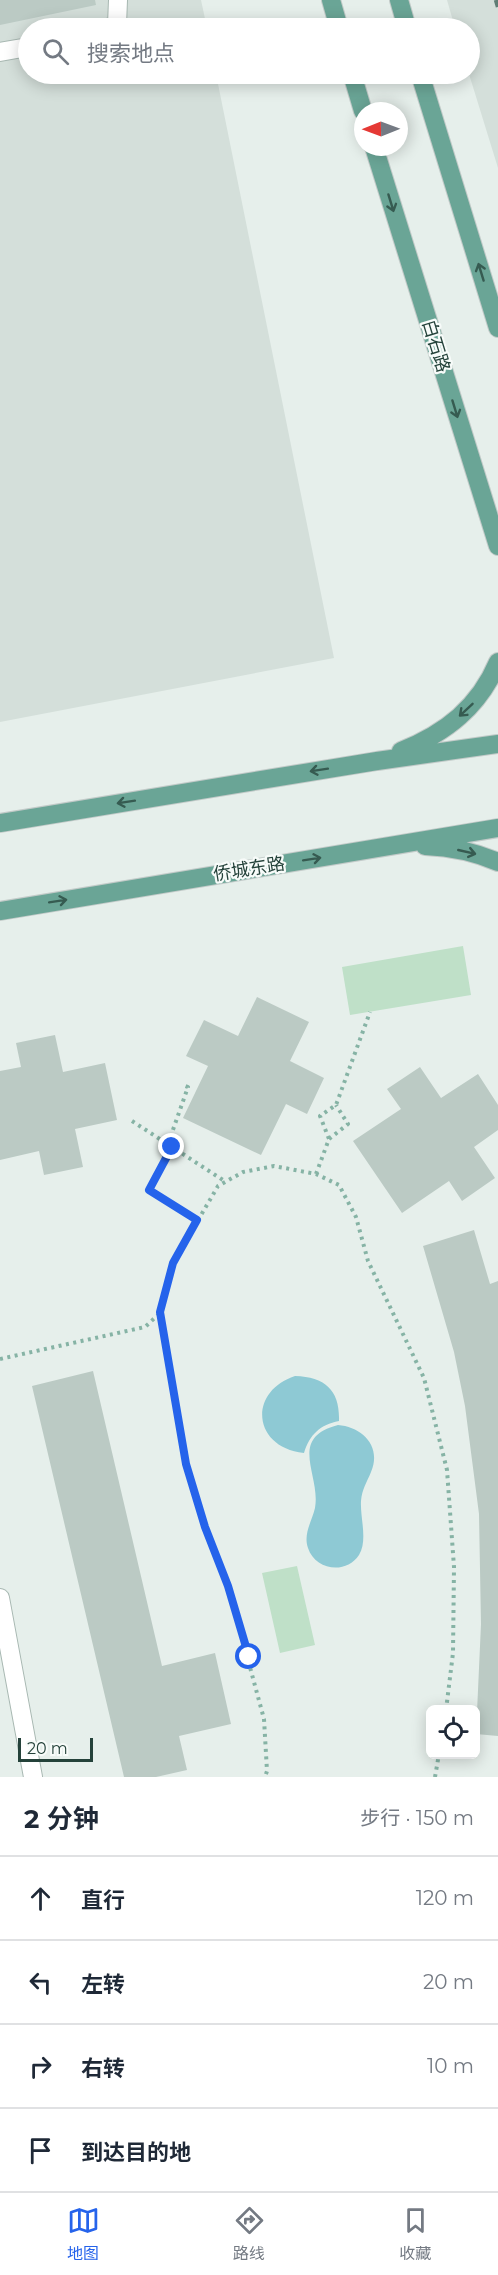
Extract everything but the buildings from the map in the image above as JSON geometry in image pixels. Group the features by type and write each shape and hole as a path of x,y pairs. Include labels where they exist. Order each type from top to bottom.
{"main road":[{"path":"331,0 336,18"},
{"path":"399,0 404,18"},
{"path":"355,84 360,102"},
{"path":"423,84 498,328"},
{"name":"白石路","path":"377,156 498,546"},
{"path":"376,761 422,743 450,725 472,706 489,682 498,662"},
{"path":"0,823 376,761 498,744"},
{"name":"侨城东路","path":"0,911 498,828"},
{"path":"393,845 444,847 498,862"}],"street":[{"path":"117,18 118,0"},
{"path":"0,51 18,48"},
{"path":"0,1598 33,1777"}],"path":[{"path":"329,1139 320,1116 336,1105 370,1012"},
{"path":"183,1085 188,1087 170,1146 149,1190 197,1220"},
{"path":"316,1174 329,1139 348,1124 336,1105"},
{"path":"132,1121 226,1182"},
{"path":"265,1777 267,1771 264,1719 228,1586 205,1527 186,1464 160,1312 173,1263 197,1220 218,1186 243,1172 274,1166 316,1174 339,1185 356,1217 368,1261 424,1378 447,1470 454,1567 453,1653 447,1705"},
{"path":"0,1359 145,1327 160,1312"},
{"path":"435,1777 438,1759"}],"shaded area":[{"path":"0,0 201,0 205,18 18,18 18,84 218,84 334,658 0,722"},
{"path":"447,0 498,0 498,168 472,84 480,84 480,18 452,18"}],"green space":[{"path":"463,946 471,995 350,1015 342,967"},
{"path":"297,1566 315,1645 280,1653 262,1573"}],"water":[{"path":"295,1376 315,1379 323,1383 334,1394 339,1410 339,1421 317,1431 309,1441 304,1453 287,1449 274,1441 266,1431 262,1419 263,1406 269,1394 280,1384"},
{"path":"338,1425 355,1430 368,1440 372,1446 374,1463 362,1497 362,1549 359,1555 347,1565 331,1567 317,1561 307,1543 307,1533 315,1508 316,1495 310,1448 314,1439 323,1431"}],"railway":[{"path":"496,0 498,7"}],"route":[{"path":"172,1147 149,1190 197,1220 173,1263 160,1312 186,1464 205,1527 228,1586 249,1657"}]}
